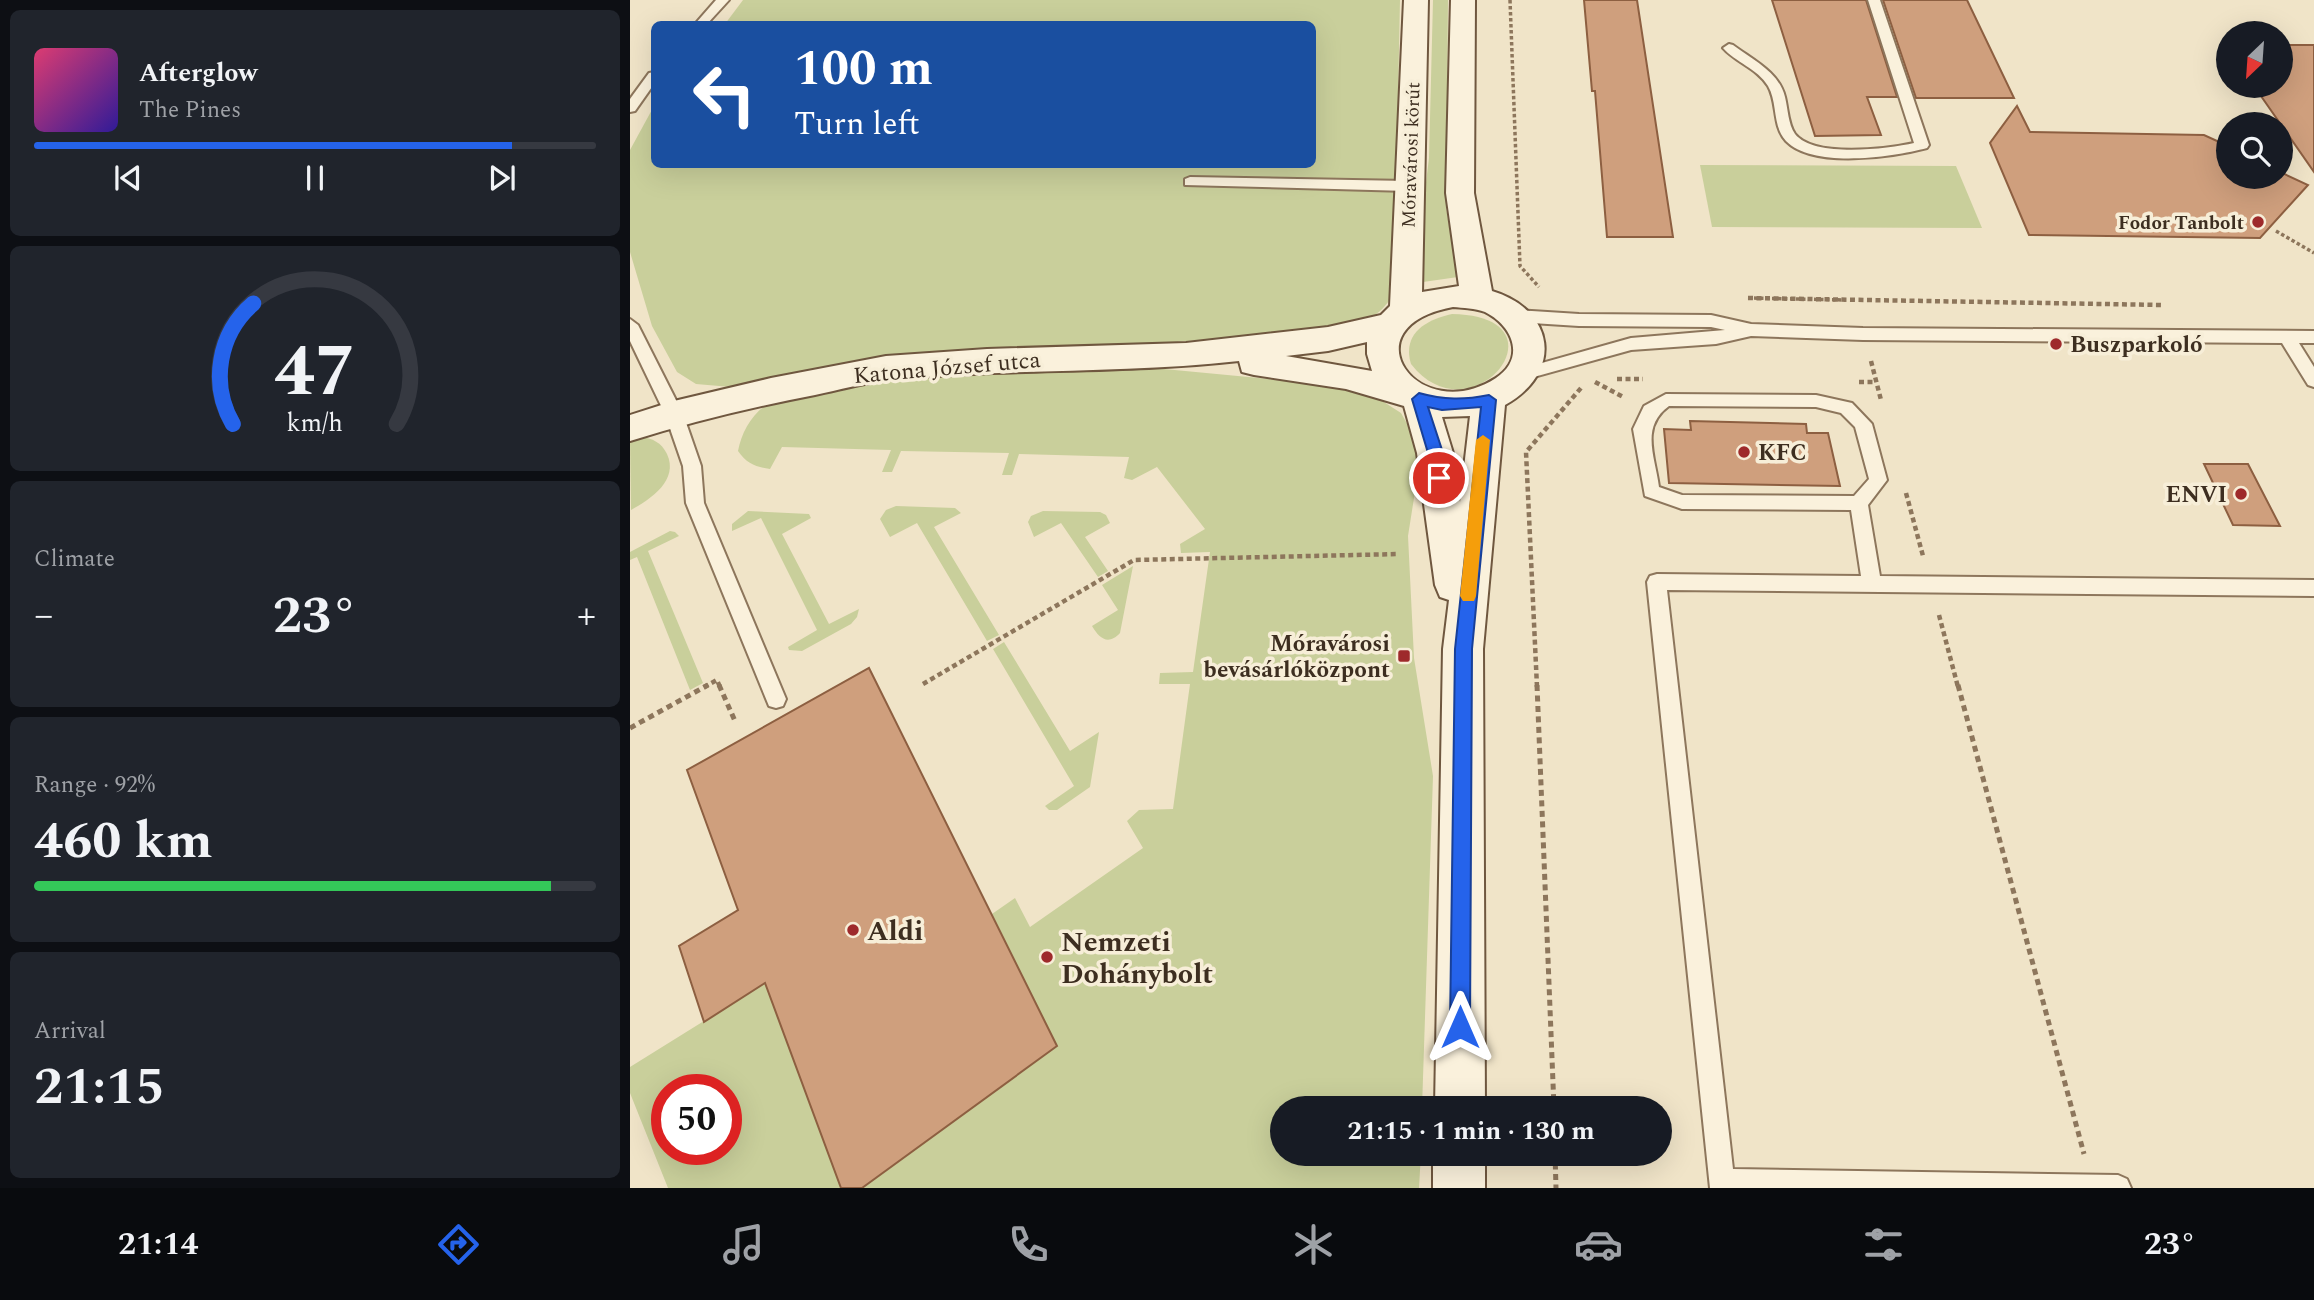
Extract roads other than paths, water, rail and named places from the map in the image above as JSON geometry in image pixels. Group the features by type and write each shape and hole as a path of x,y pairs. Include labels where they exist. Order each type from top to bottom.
{"main road":[{"name":"Móravárosi körút","path":"1397,318 1408,186 1416,0"},
{"path":"1463,0 1460,193 1478,298"},
{"path":"1411,395 1442,405 1466,405 1489,400 1509,389 1523,374 1530,354 1527,334 1514,316 1498,305 1478,298 1440,298 1428,300 1397,318 1381,348 1386,371 1411,395 1435,453 1463,649"},
{"name":"Katona József utca","path":"630,428 674,414 784,388 886,368 986,361 1186,355 1328,339 1397,318"},
{"name":"Katona József utca","path":"1186,355 1301,368 1411,395"},
{"path":"1460,1096 1463,649 1489,400"},
{"path":"1459,1166 1459,1188"}],"lane":[{"path":"704,21 723,0"},
{"path":"1729,48 1773,82 1784,124 1791,139 1809,149 1853,153 1901,151 1922,145 1874,0"},
{"path":"630,79 651,78"},
{"path":"630,108 651,79"},
{"path":"1190,182 1408,186"},
{"path":"1514,316 1579,320 1711,321 1751,330 1863,334 2314,337"},
{"path":"630,325 674,414 692,466 695,503 776,699"},
{"path":"1523,374 1631,344 1716,338 1751,330"},
{"path":"2287,337 2314,381"},
{"path":"1859,503 1682,502 1651,491 1642,429 1650,411 1666,400 1816,401 1846,408 1863,424 1878,480 1859,503 1872,584"},
{"path":"2118,1188 1721,1182 1657,582 2314,588"}],"place":[{"name":"Fodor Tanbolt","path":"2258,222"},
{"name":"Buszparkoló","path":"2056,344"},
{"name":"KFC","path":"1744,452"},
{"name":"ENVI","path":"2241,494"},
{"name":"Móravárosi bevásárlóközpont","path":"1404,656"},
{"name":"Aldi","path":"853,930"},
{"name":"Nemzeti Dohánybolt","path":"1047,957"}]}
